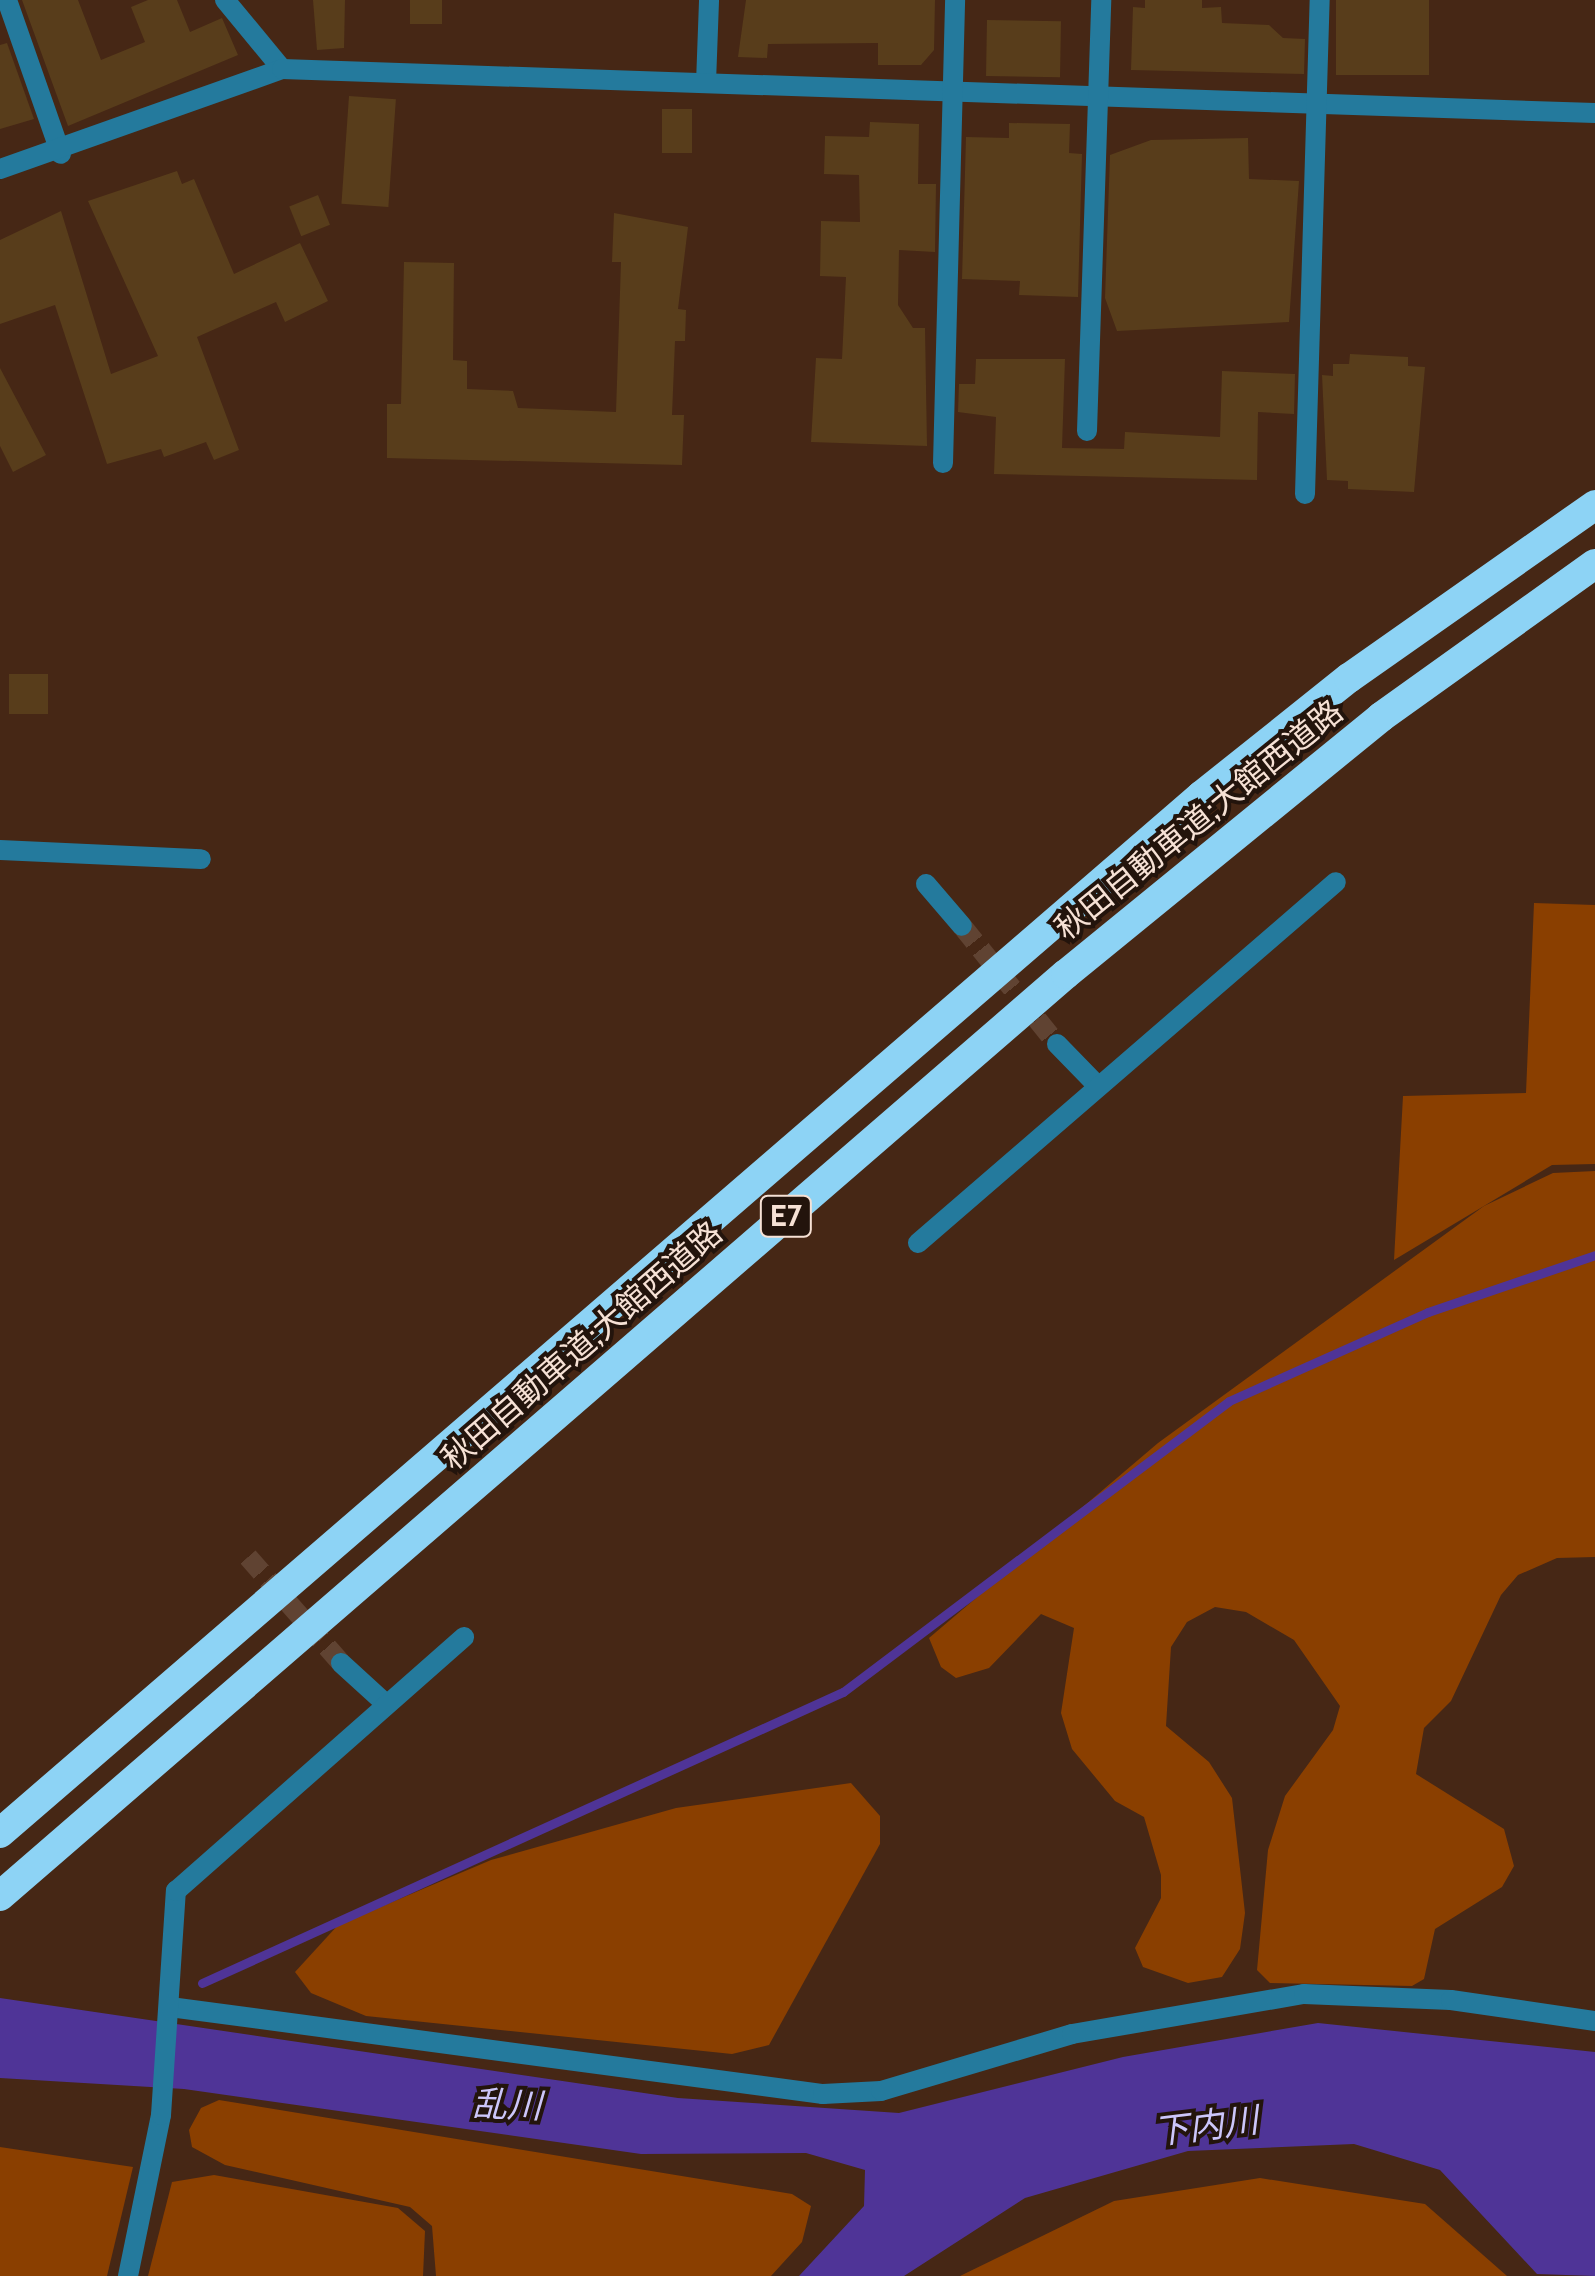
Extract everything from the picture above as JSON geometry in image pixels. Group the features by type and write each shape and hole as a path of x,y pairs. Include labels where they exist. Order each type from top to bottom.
{"highway":[{"name":"秋田自動車道;大館西道路","path":"0,1832 1201,796 1393,645 1595,505"},
{"name":"秋田自動車道;大館西道路","path":"0,1896 1066,974 1381,717 1595,564"}],"street":[{"path":"7,0 60,154"},
{"path":"225,0 282,69"},
{"path":"706,83 709,0"},
{"path":"942,463 955,0"},
{"path":"1087,431 1101,0"},
{"path":"1305,494 1320,0"},
{"path":"0,169 60,154 282,69 1595,113"},
{"path":"0,850 201,859"},
{"path":"918,1243 1095,1083 1336,882"},
{"path":"926,884 962,926"},
{"path":"1057,1044 1095,1083"},
{"path":"128,2276 161,2115 176,1892 464,1637"},
{"path":"341,1662 386,1704"},
{"path":"170,2016 823,2094 881,2092 1072,2034 1304,1994 1451,2000 1595,2020"}],"shaded area":[{"path":"1534,903 1595,905 1595,1164 1552,1165 1394,1260 1403,1096 1526,1093"},
{"path":"1595,1171 1595,1557 1557,1558 1518,1575 1501,1595 1451,1701 1424,1728 1416,1774 1504,1829 1514,1866 1502,1887 1435,1929 1424,1979 1412,1986 1270,1983 1257,1970 1268,1850 1285,1796 1333,1730 1340,1706 1294,1640 1246,1612 1215,1607 1187,1622 1171,1647 1166,1726 1209,1762 1232,1798 1245,1913 1240,1949 1222,1977 1188,1983 1143,1967 1135,1948 1161,1898 1161,1875 1144,1817 1115,1801 1072,1749 1061,1713 1074,1628 1041,1614 989,1668 956,1678 941,1667 929,1638 1158,1443 1484,1206 1553,1173"},
{"path":"851,1783 880,1816 880,1844 769,2045 732,2054 366,2016 311,1993 295,1972 338,1925 491,1860 676,1808"},
{"path":"219,2100 792,2194 811,2206 802,2242 771,2276 436,2276 432,2226 410,2207 225,2165 192,2147 189,2130 201,2108"},
{"path":"0,2147 133,2167 107,2276 0,2276"},
{"path":"214,2175 398,2208 425,2231 423,2276 148,2276 172,2182"},
{"path":"1260,2178 1425,2204 1507,2276 960,2276 1114,2201"}],"water":[{"path":"0,1998 678,2098 899,2113 1123,2057 1318,2023 1595,2052 1595,2276 1537,2274 1440,2170 1354,2144 1188,2151 1025,2198 904,2276 799,2276 864,2206 865,2170 806,2153 641,2154 184,2089 0,2078"}],"building":[{"path":"22,0 78,0 101,60 145,42 131,7 148,0 177,0 190,32 222,18 238,55 68,126"},
{"path":"313,0 345,0 344,48 317,50"},
{"path":"410,0 442,0 442,24 410,24"},
{"path":"746,0 935,0 934,50 921,65 878,65 878,43 768,44 767,58 738,57"},
{"path":"1145,0 1202,0 1202,8 1221,7 1222,23 1269,25 1283,38 1305,39 1304,74 1131,70 1133,7 1145,8"},
{"path":"1336,0 1429,0 1429,75 1336,75"},
{"path":"987,20 1061,21 1060,77 986,76"},
{"path":"7,43 34,119 0,129 0,45"},
{"path":"349,96 396,99 388,207 341,204"},
{"path":"662,109 692,109 692,153 662,153"},
{"path":"870,122 919,124 918,184 936,184 935,252 899,250 898,305 913,328 925,328 927,446 811,442 816,358 842,359 846,277 820,276 821,221 860,222 859,175 824,174 825,136 869,137"},
{"path":"1009,123 1070,124 1069,153 1082,154 1078,297 1019,295 1020,281 962,279 966,137 1009,138"},
{"path":"1248,138 1249,179 1299,181 1289,322 1117,331 1105,298 1110,155 1151,140"},
{"path":"177,171 182,184 194,179 234,274 300,243 328,301 285,322 276,302 197,337 239,450 214,460 206,442 164,457 161,449 107,464 55,305 0,324 0,240 61,211 111,374 158,356 88,201"},
{"path":"318,195 330,225 301,236 289,207"},
{"path":"614,213 688,227 678,309 686,310 685,341 675,341 672,415 684,415 682,465 387,458 387,404 401,404 404,262 454,263 453,360 467,361 467,389 513,391 518,408 616,412 621,262 612,262"},
{"path":"1350,354 1408,357 1408,366 1425,367 1414,492 1348,489 1348,481 1327,480 1322,375 1333,376 1333,364 1349,364"},
{"path":"976,359 1065,359 1062,448 1124,449 1125,432 1220,437 1222,371 1295,374 1294,414 1258,412 1257,480 994,474 996,417 958,412 959,384 975,384"},
{"path":"0,368 46,455 13,472 0,446"},
{"path":"9,674 48,674 48,714 9,714"}],"waterway":[{"path":"202,1983 843,1692 1229,1401 1428,1312 1595,1255"}],"tunnel":[{"path":"962,926 1057,1044"},
{"path":"248,1557 341,1663"}],"water label":[{"name":"乱川","path":"507,2105"},
{"name":"下内川","path":"1206,2126"}]}
